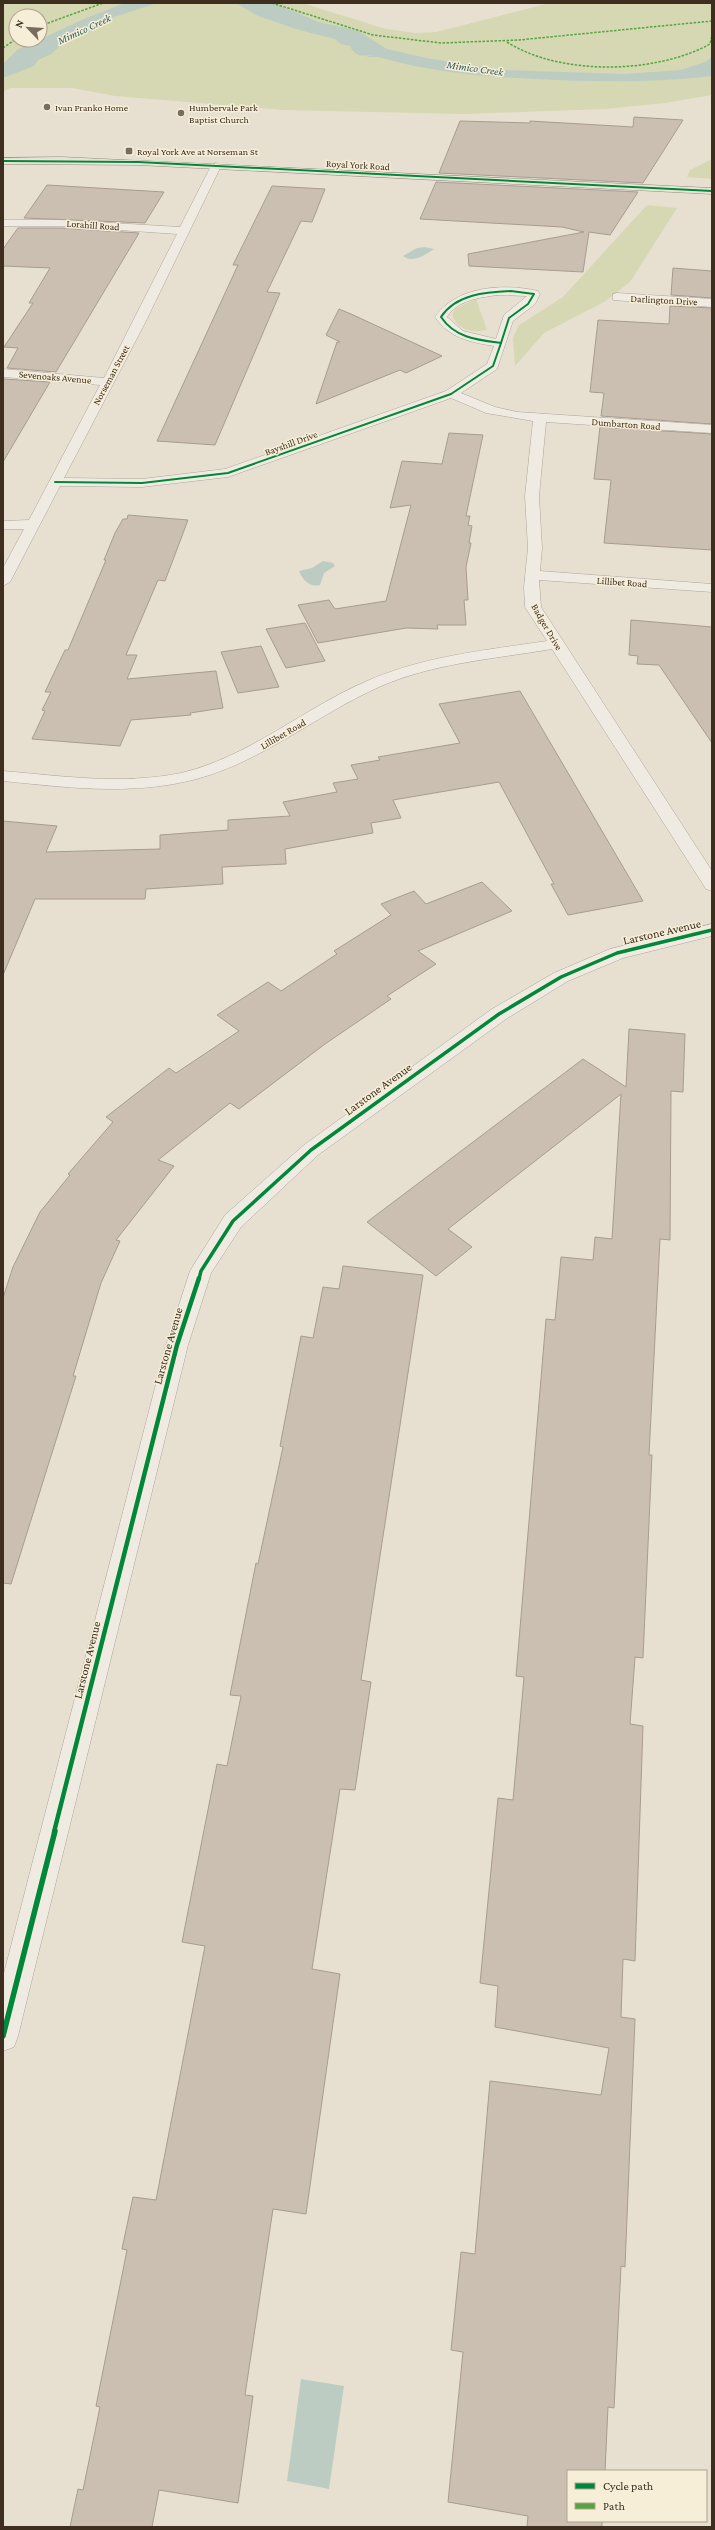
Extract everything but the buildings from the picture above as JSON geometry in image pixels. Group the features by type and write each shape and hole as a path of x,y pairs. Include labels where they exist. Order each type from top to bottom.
{"main road":[{"name":"Royal York Road","path":"3,162 76,160 712,191"}],"street":[{"name":"Norseman Street","path":"3,582 32,524 140,321 216,166"},
{"name":"Lorahill Road","path":"3,223 61,223 183,231"},
{"name":"Bayshill Drive","path":"55,482 100,484 202,477 228,473 450,394 493,366 501,343 506,323 510,316 528,305 533,299 534,294 516,292 478,295 452,302 443,309 441,317 444,324 452,331 480,340 501,343"},
{"name":"Darlington Drive","path":"617,297 712,303"},
{"name":"Sevenoaks Avenue","path":"3,373 107,382"},
{"path":"450,394 491,410 540,418"},
{"name":"Dumbarton Road","path":"540,418 712,429"},
{"name":"Badger Drive","path":"540,418 532,496 535,548 531,593 533,607 710,877"},
{"path":"3,525 32,524"},
{"name":"Lillibet Road","path":"533,575 712,588"},
{"name":"Lillibet Road","path":"3,776 129,783 184,777 213,769 262,747 353,694 375,683 437,665 556,644"},
{"name":"Larstone Avenue","path":"3,2036 177,1345 205,1265 233,1221 311,1150 499,1014 561,977 617,953 712,930"}],"green space":[{"path":"3,3 302,3 386,29 416,33 436,32 550,3 712,3 712,95 665,103 605,109 463,114 284,110 115,96 72,88 10,88 3,92"},
{"path":"712,159 712,179 687,177 690,170"},
{"path":"647,205 677,208 630,282 604,302 544,333 515,366 513,338 519,325 563,297"},
{"path":"476,299 487,330 466,330 458,325 452,315 455,309"}],"water":[{"name":"Mimico Creek","path":"125,3 157,3 108,19 84,35 61,45 51,54 38,60 34,66 3,78 3,64 17,50 21,48 48,48 48,36 84,19"},
{"name":"Mimico Creek","path":"236,3 273,3 319,22 358,31 387,49 426,58 504,70 625,74 681,70 705,62 712,57 712,76 646,81 581,81 497,77 437,70 378,57 366,57 373,55 359,55 352,50 350,46 341,44 335,39 299,30 258,16"},
{"path":"425,247 434,249 415,259 403,256 417,248"},
{"path":"323,561 333,563 335,566 324,573 320,585 316,586 310,584 302,577 299,571 312,568"},
{"path":"301,2379 344,2386 329,2489 287,2481"}],"marked path":[{"path":"48,23 103,3"},
{"path":"272,3 329,23 373,35 388,38 441,43 519,40 626,28 712,21"},
{"path":"507,42 521,51 539,58 582,65 627,66 664,62 682,58 710,44 712,35"},
{"path":"3,48 8,45"}],"cycle path":[{"path":"3,161 61,160 138,162 712,191"},
{"path":"55,482 142,483 207,477 228,473 451,394 493,366 501,343 467,337 452,330 441,317 447,309 456,302 468,297 482,294 511,291 534,294 533,298 528,304 511,315 504,328 501,343"},
{"path":"3,2036 177,1345 201,1271 233,1221 311,1150 499,1014 561,977 617,953 712,930"}],"place":[{"name":"Ivan Franko Home","path":"47,107"},
{"name":"Humbervale Park Baptist Church","path":"181,113"},
{"name":"Royal York Ave at Norseman St","path":"129,151"}]}
